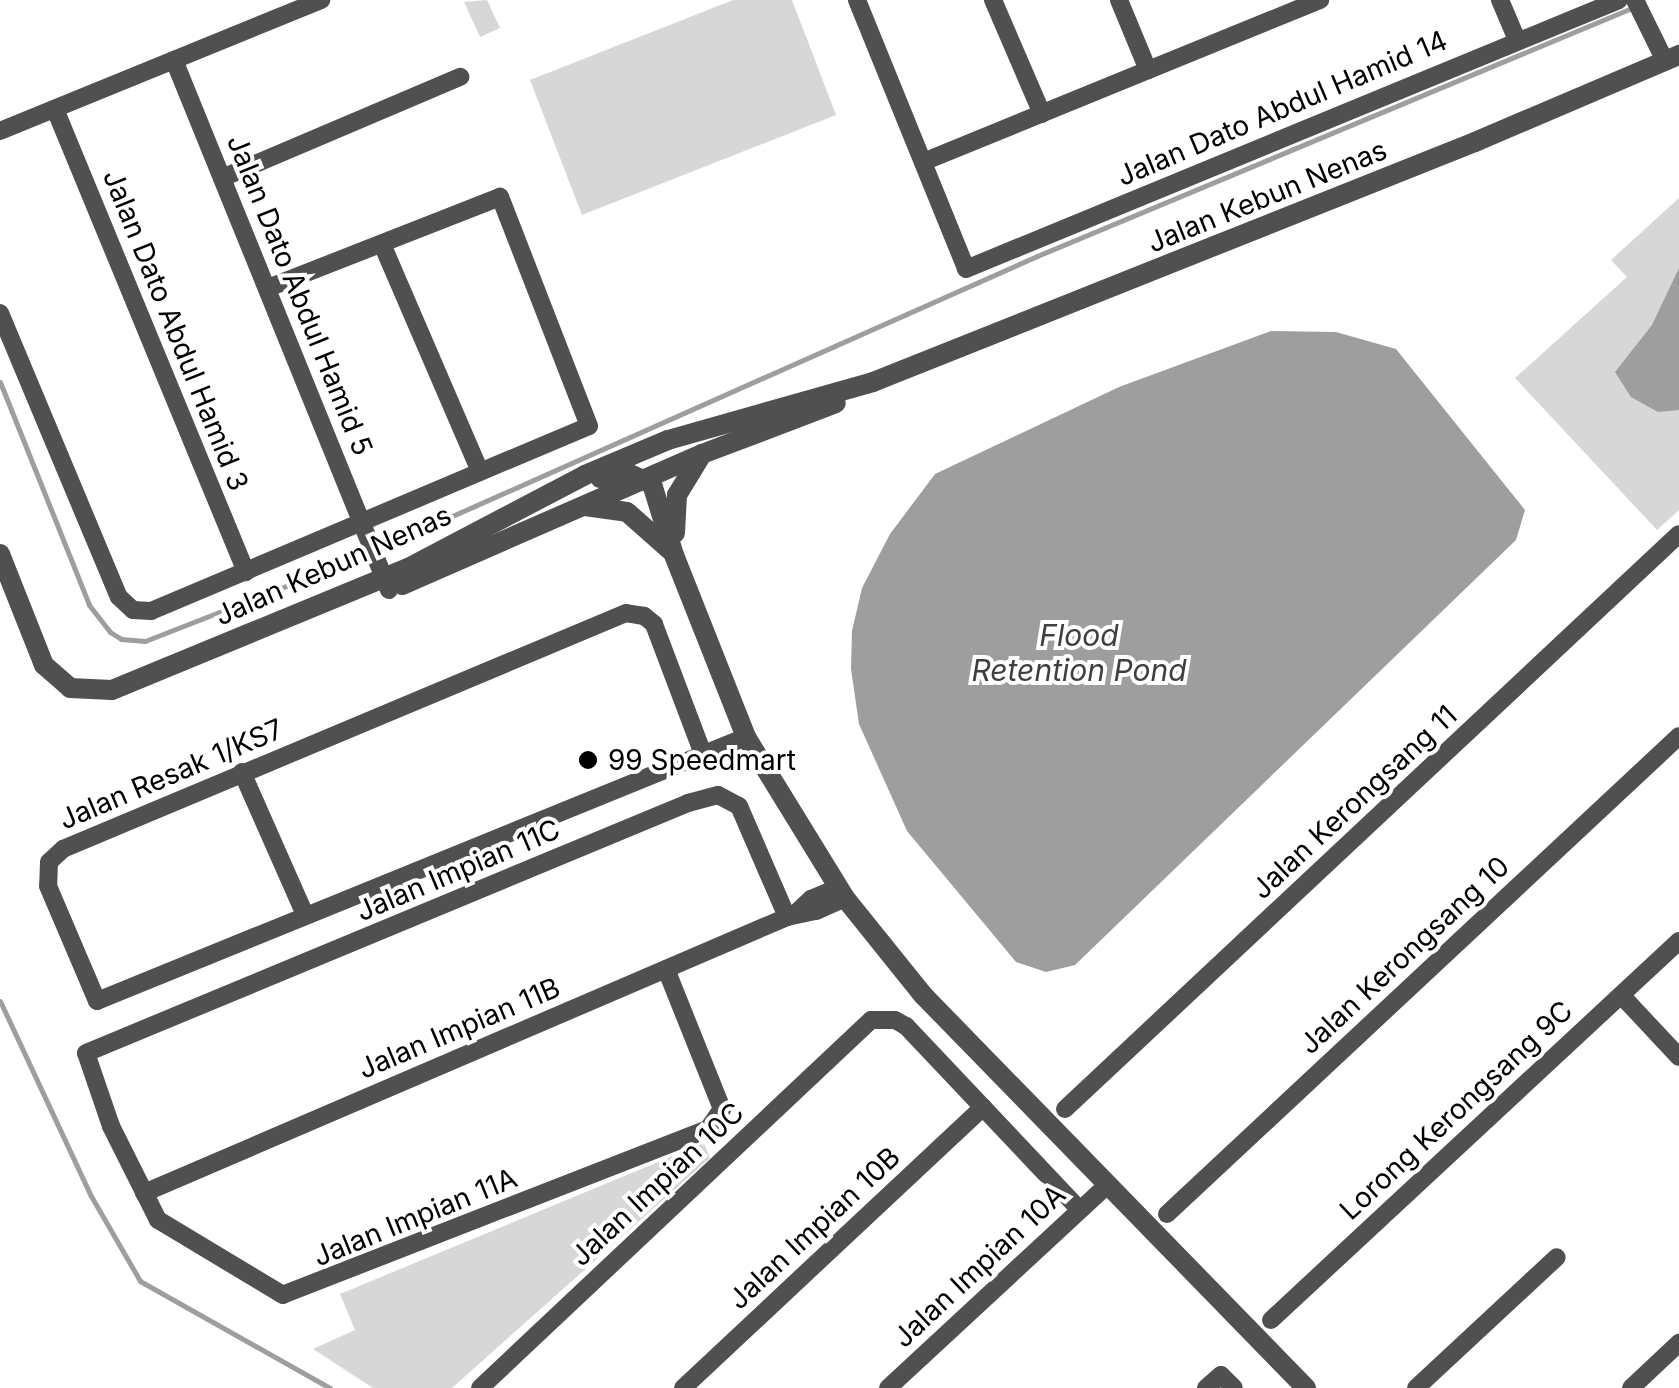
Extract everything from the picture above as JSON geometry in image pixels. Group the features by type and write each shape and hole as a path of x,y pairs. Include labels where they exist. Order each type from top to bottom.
{"street":[{"path":"0,131 320,0"},
{"path":"858,0 923,162 1320,0"},
{"path":"992,0 1042,114"},
{"path":"1119,0 1148,70"},
{"path":"1500,0 1517,40"},
{"name":"Jalan Dato Abdul Hamid 14","path":"923,162 966,269 1619,0"},
{"path":"1634,0 1672,58"},
{"name":"Jalan Kebun Nenas","path":"0,554 44,665 59,681 84,691 112,690 360,588 387,584 408,568 562,486 668,440 873,382 1475,142 1672,58"},
{"name":"Jalan Dato Abdul Hamid 5","path":"174,60 387,584"},
{"path":"222,178 460,78"},
{"name":"Jalan Dato Abdul Hamid 3","path":"56,109 246,572"},
{"path":"0,313 119,597 133,610 151,611 589,426 500,198 268,288"},
{"path":"382,244 480,472"},
{"name":"Jalan Kebun Nenas","path":"0,593 24,652 49,690 62,699 91,705 848,398 873,382"},
{"path":"644,479 667,452 723,426"},
{"path":"674,555 678,495 702,454"},
{"path":"562,486 622,473 644,479 654,488 674,555 746,736 841,893 923,995 1306,1388"},
{"path":"585,506 627,512 639,518 674,555"},
{"name":"Jalan Kerongsang 11","path":"1065,1109 1679,534"},
{"path":"374,548 388,562 408,568"},
{"path":"360,588 375,566 374,548"},
{"name":"Jalan Resak 1/KS7","path":"704,754 654,624 644,616 626,613 63,850 49,862 48,886 96,1001 704,754 746,736"},
{"name":"Jalan Kerongsang 10","path":"1167,1214 1679,736"},
{"path":"242,772 304,916"},
{"name":"Jalan Impian 11C","path":"86,1053 688,803 718,795 739,806 791,915"},
{"name":"Jalan Impian 11B","path":"144,1193 791,915 816,912 841,893"},
{"name":"Lorong Kerongsang 9C","path":"1271,1320 1679,941"},
{"name":"Jalan Impian 11A","path":"86,1053 111,1126 158,1220 283,1295 708,1130 722,1110 666,969"},
{"path":"1621,995 1679,1057"},
{"name":"Jalan Impian 10C","path":"480,1388 871,1020 895,1020 906,1026 983,1107"},
{"path":"983,1107 1080,1210"},
{"name":"Jalan Impian 10B","path":"683,1388 983,1107"},
{"name":"Jalan Impian 10A","path":"888,1388 1107,1185"},
{"path":"1416,1388 1557,1257"},
{"path":"1630,1388 1679,1343"}],"shaded area":[{"path":"487,0 500,28 480,37 464,2"},
{"path":"733,0 792,0 836,115 582,215 530,80"},
{"path":"1679,198 1679,510 1657,530 1515,378 1627,277 1611,260"},
{"path":"704,1143 710,1158 452,1388 373,1388 313,1349 355,1330 340,1294"}],"water":[{"path":"1679,268 1679,410 1658,412 1631,397 1615,372 1652,325"},
{"name":"Flood Retention Pond","path":"1271,331 1336,332 1396,349 1525,510 1516,540 1075,965 1046,972 1016,962 907,831 859,724 851,669 852,631 862,588 890,534 935,474 1119,387"}],"waterway":[{"path":"0,382 89,605 110,632 121,639 145,641 360,557 1037,256 1634,7"},
{"path":"0,1001 91,1196 140,1281 330,1388"}],"place":[{"name":"99 Speedmart","path":"588,760"}]}
